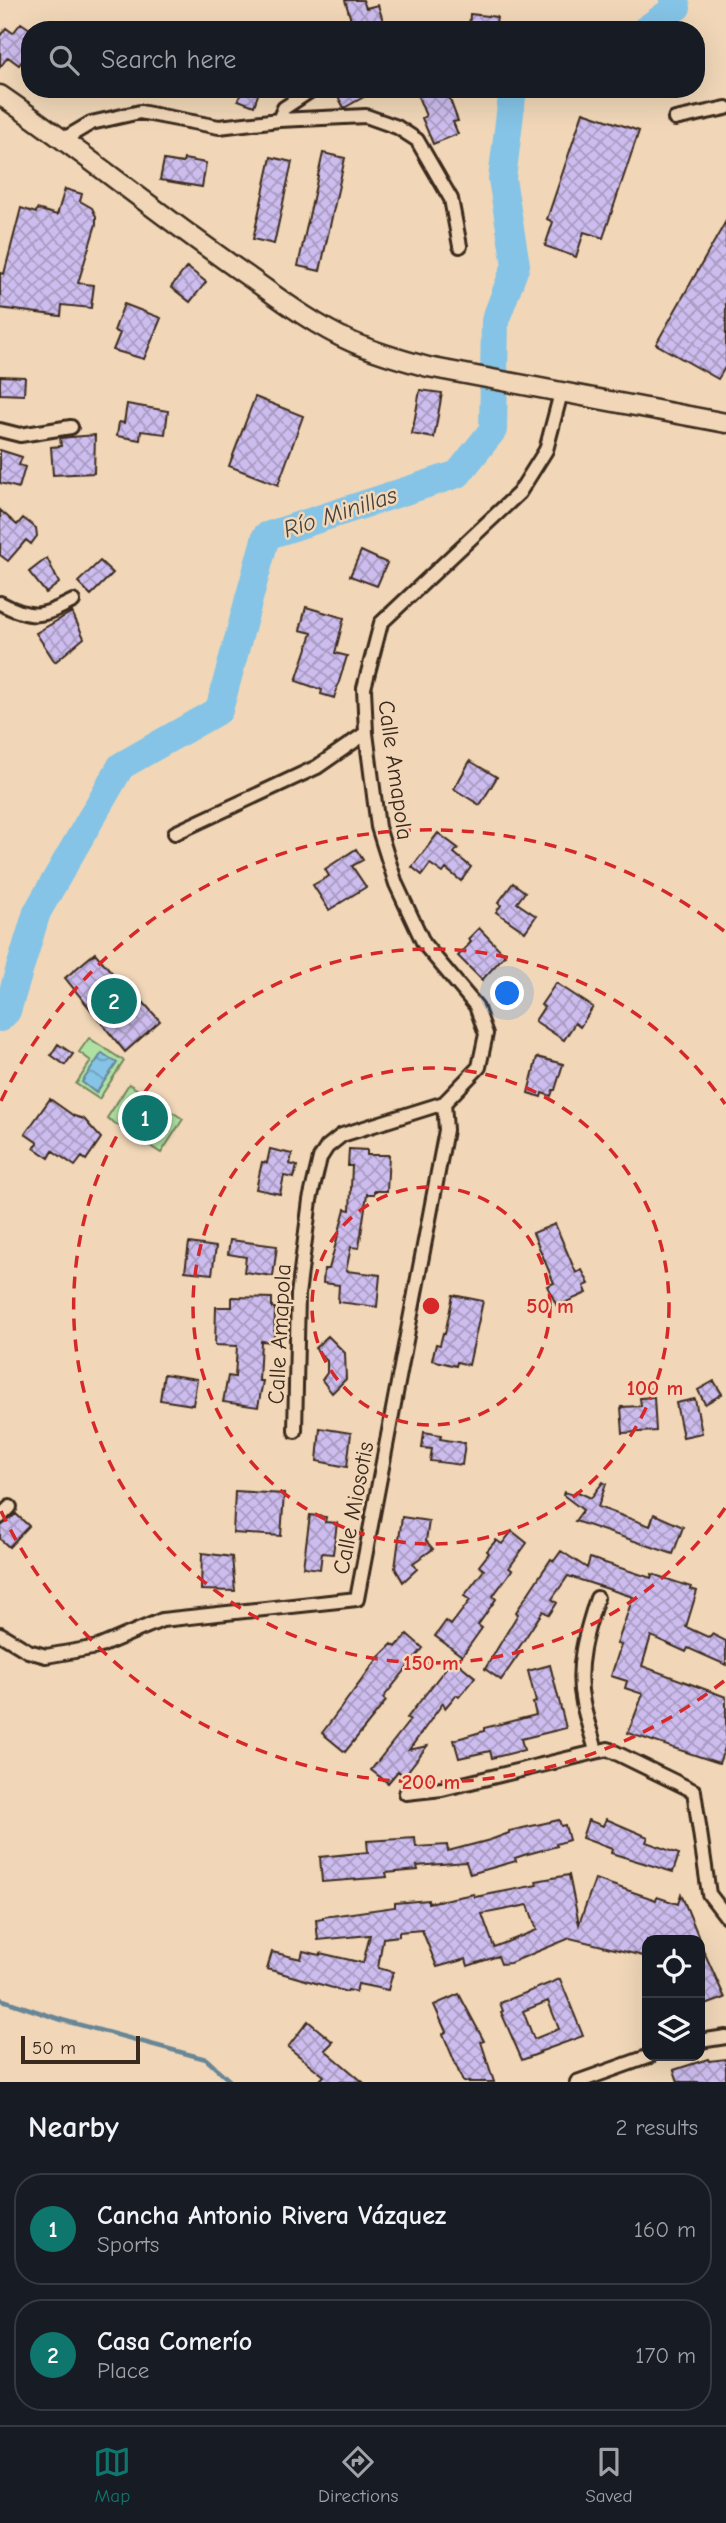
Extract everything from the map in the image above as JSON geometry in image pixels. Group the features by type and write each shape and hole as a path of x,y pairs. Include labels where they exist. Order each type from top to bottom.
{"street":[{"path":"0,95 64,139 202,245 288,304 350,341 395,357 458,373 726,423"},
{"path":"279,120 284,108 299,98"},
{"path":"676,119 726,108"},
{"path":"64,139 91,123 140,112 219,127 279,120 366,116 397,127 417,140 451,199 460,246"},
{"name":"Calle Amapola","path":"295,1431 298,1295 310,1200 320,1158 327,1147 342,1135 444,1103 479,1068 486,1034 477,1006 424,944 396,884 378,827 366,733 364,688 381,623 519,493 546,450 561,393"},
{"path":"0,430 20,435 71,427"},
{"path":"0,603 34,616 49,613 73,601"},
{"path":"175,833 317,767 366,733"},
{"name":"Calle Miosotis","path":"0,1634 28,1651 46,1656 98,1647 162,1620 357,1599 446,1130 444,1103"},
{"path":"0,1517 10,1507"},
{"path":"596,1751 583,1702 581,1671 583,1646 597,1598"},
{"path":"406,1793 442,1789 608,1749 694,1791 709,1894 726,1916"},
{"path":"705,2039 726,2036"},
{"path":"577,2082 642,2059"}],"green space":[{"path":"89,1038 124,1061 99,1099 76,1084 91,1061 79,1052"},
{"path":"129,1084 183,1119 161,1153 107,1118"}],"water":[{"path":"102,1053 117,1063 96,1093 82,1082"}],"building":[{"path":"345,0 363,0 366,8 378,5 383,21 351,21"},
{"path":"470,14 497,17 496,21 470,21"},
{"path":"21,23 21,62 19,65 8,57 0,67 0,36 6,28 13,33"},
{"path":"239,98 257,98 254,106 238,100"},
{"path":"339,98 362,98 344,108"},
{"path":"419,98 449,98 458,121 453,122 458,134 433,144 422,118 426,116"},
{"path":"583,112 639,131 603,238 584,232 576,257 545,246 553,222 547,219"},
{"path":"323,153 345,158 320,271 298,266"},
{"path":"271,157 292,162 274,244 253,239"},
{"path":"184,159 206,163 202,187 160,180 164,160 183,163"},
{"path":"65,189 82,194 80,201 92,208 96,216 78,283 94,285 91,308 62,305 61,316 0,308 0,273 4,274 21,208 57,215"},
{"path":"726,221 726,366 718,379 656,344"},
{"path":"187,267 206,282 190,302 171,287"},
{"path":"124,304 161,318 144,359 113,350 120,333 114,331"},
{"path":"0,376 25,377 24,395 0,394"},
{"path":"420,390 442,393 434,438 412,434"},
{"path":"255,397 303,416 278,485 229,466"},
{"path":"127,404 168,411 165,434 141,431 140,440 117,436 119,422 124,423"},
{"path":"95,435 94,473 53,475 51,447 61,446 60,438"},
{"path":"0,450 22,457 19,465 25,467 19,488 0,483"},
{"path":"0,510 17,525 23,518 36,528 37,536 31,544 26,540 8,561 0,555"},
{"path":"361,551 387,563 377,586 350,576"},
{"path":"47,558 59,583 46,593 29,572"},
{"path":"100,561 113,573 91,595 78,582"},
{"path":"306,607 344,618 335,653 347,656 334,698 321,694 322,690 296,681 312,633 300,630"},
{"path":"72,612 84,638 55,662 36,633"},
{"path":"470,761 497,777 480,805 454,789"},
{"path":"438,833 458,848 454,853 471,867 461,881 446,869 443,873 430,864 422,875 412,867"},
{"path":"356,849 363,860 352,866 366,887 329,910 313,885 329,876 325,869"},
{"path":"513,883 525,892 517,903 536,916 525,932 496,912 501,905 498,903"},
{"path":"479,928 505,955 482,980 458,956 471,942 468,939"},
{"path":"95,953 133,997 136,994 160,1021 125,1052 65,978"},
{"path":"556,983 593,1007 580,1027 575,1023 564,1040 535,1021 544,1007 541,1005"},
{"path":"58,1044 73,1054 65,1065 51,1055"},
{"path":"537,1057 563,1064 551,1096 542,1093 541,1097 528,1093"},
{"path":"50,1099 74,1116 84,1119 101,1138 86,1160 82,1157 75,1166 53,1151 49,1158 34,1148 38,1143 25,1134"},
{"path":"270,1149 292,1154 290,1164 297,1166 294,1178 284,1176 280,1194 256,1189 262,1162 267,1163"},
{"path":"349,1149 367,1150 367,1155 389,1155 387,1191 367,1194 359,1248 351,1247 346,1271 380,1275 377,1307 338,1302 339,1285 323,1283 324,1269 329,1269 345,1209 350,1210 352,1166 348,1166"},
{"path":"555,1224 576,1273 582,1270 589,1284 584,1286 587,1293 557,1306 547,1286 554,1283 533,1233"},
{"path":"230,1240 277,1246 273,1276 244,1272 246,1257 228,1254"},
{"path":"189,1243 216,1247 212,1274 185,1271"},
{"path":"453,1295 483,1301 469,1365 457,1362 456,1366 432,1360 436,1344 440,1345 443,1333 445,1334"},
{"path":"232,1297 272,1298 272,1308 275,1308 274,1342 261,1341 259,1381 263,1381 258,1407 223,1402 228,1376 235,1377 237,1346 215,1345 216,1307 232,1307"},
{"path":"328,1336 345,1353 346,1379 332,1393 322,1380 327,1373 327,1361 315,1348"},
{"path":"164,1374 197,1379 193,1405 160,1400"},
{"path":"714,1381 722,1394 705,1404 698,1390"},
{"path":"654,1397 656,1431 623,1433 621,1407 641,1406 640,1398"},
{"path":"695,1399 702,1433 683,1437 676,1403"},
{"path":"320,1428 351,1433 347,1467 317,1461"},
{"path":"424,1432 441,1435 440,1439 465,1443 462,1465 430,1461 432,1449 422,1448"},
{"path":"603,1482 606,1484 598,1507 650,1526 654,1514 683,1527 673,1554 575,1521 583,1510 563,1495 564,1492 574,1495 576,1491 591,1498"},
{"path":"235,1491 284,1494 281,1536 233,1533"},
{"path":"16,1514 29,1526 9,1547 0,1539 0,1527"},
{"path":"310,1515 326,1517 325,1522 337,1523 333,1554 322,1553 320,1569 303,1567"},
{"path":"402,1517 429,1521 426,1541 433,1549 413,1563 417,1569 403,1582 395,1568"},
{"path":"512,1531 527,1543 493,1596 496,1599 478,1625 482,1628 462,1656 435,1636 446,1621 451,1625 470,1600 464,1596 484,1570 479,1566 489,1553 487,1551 496,1540 502,1544"},
{"path":"561,1551 587,1568 590,1558 651,1578 652,1574 697,1591 686,1627 710,1638 712,1634 726,1641 726,1665 688,1648 686,1652 651,1636 642,1666 726,1697 726,1745 719,1763 628,1733 643,1694 625,1688 627,1681 611,1676 621,1645 617,1644 633,1597 568,1576 552,1599 557,1603 549,1615 543,1611 501,1680 485,1669 518,1614 516,1612 551,1559 554,1561"},
{"path":"202,1553 232,1557 235,1591 201,1590"},
{"path":"407,1634 423,1648 383,1698 386,1701 345,1752 322,1733 379,1657 392,1644 396,1647"},
{"path":"453,1659 475,1677 459,1697 456,1695 445,1708 443,1703 409,1750 427,1746 404,1776 398,1771 388,1783 371,1770"},
{"path":"550,1665 566,1728 521,1739 524,1750 492,1758 490,1751 459,1758 454,1740 484,1731 484,1728 536,1715 533,1703 536,1702 528,1671"},
{"path":"606,1819 648,1837 646,1842 679,1854 673,1872 611,1853 612,1849 582,1838 588,1820 603,1826"},
{"path":"559,1820 561,1826 565,1825 569,1840 515,1858 516,1861 470,1874 466,1862 417,1866 418,1870 386,1873 387,1877 322,1882 320,1857 368,1852 367,1841 415,1838 416,1847 447,1845 448,1851 490,1840 509,1831"},
{"path":"569,1875 579,1924 595,1879 656,1900 657,1897 678,1904 681,1894 698,1935 642,1935 642,1956 570,1938 510,1963 501,1964 498,1956 468,1966 466,1959 437,1967 422,1930 399,1932 399,1936 383,1938 378,1968 393,1972 388,1990 358,1984 356,1992 347,1992 267,1969 272,1952 301,1959 303,1951 320,1953 363,1963 370,1935 318,1940 316,1920 323,1917 395,1907 395,1903 428,1900 428,1903 537,1885 536,1881","holes":["528,1905 537,1930 494,1947 482,1914"]},
{"path":"705,1954 725,1998 705,2005"},
{"path":"560,1979 583,2036 522,2060 501,2012 500,2003","holes":["548,2001 559,2029 534,2039 523,2011"]},
{"path":"459,1994 484,2041 481,2042 494,2082 463,2082 443,2034 446,2032 434,2005"},
{"path":"308,2021 333,2042 325,2050 363,2082 318,2082 324,2076 288,2047"},
{"path":"726,2059 726,2082 678,2082 674,2070 705,2060"}],"waterway":[{"name":"Río Minillas","path":"658,21 677,7 673,0"},
{"name":"Río Minillas","path":"0,1018 7,1011 37,912 121,766 219,710 266,536 458,474 493,430 495,321 516,265 502,179 512,98"},
{"path":"0,1999 62,2020 206,2059 231,2082"}],"place":[{"name":"Casa Comerío","path":"114,1001"},
{"name":"Cancha Antonio Rivera Vázquez","path":"145,1118"}]}
